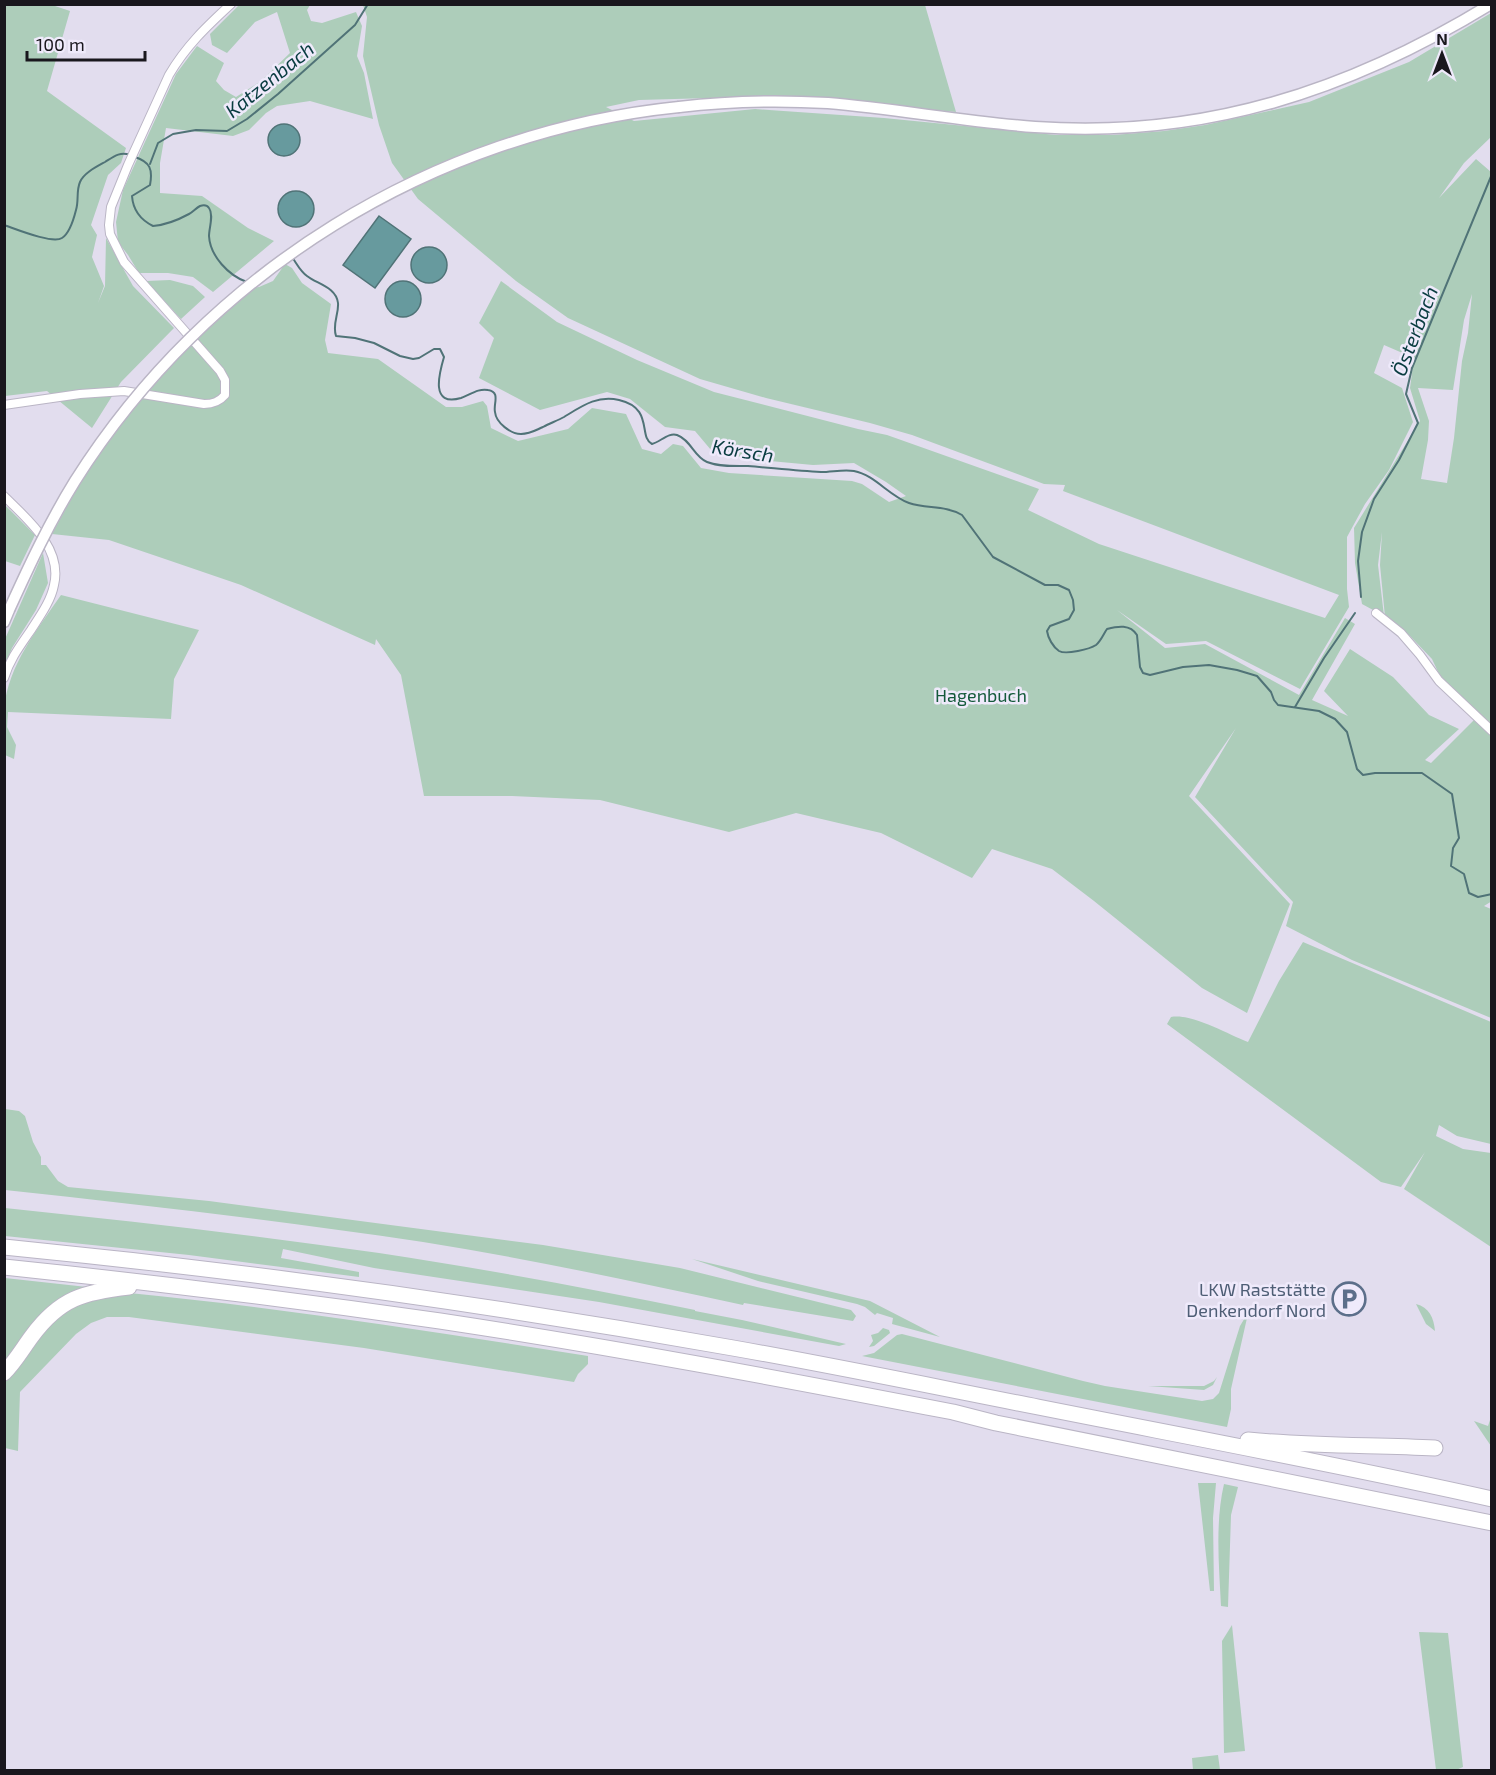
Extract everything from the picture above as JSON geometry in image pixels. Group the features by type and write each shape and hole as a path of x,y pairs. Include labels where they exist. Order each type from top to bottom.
{"highway":[{"path":"4,1247 287,1280 516,1312 730,1347 1176,1434 1491,1499"},
{"path":"4,1267 156,1284 438,1321 700,1364 941,1410 1491,1523"},
{"path":"4,1373 40,1326 64,1304 89,1293 156,1284"},
{"path":"1176,1434 1303,1444 1435,1448"}],"main road":[{"path":"4,622 47,530 76,480 111,429 154,376 197,331 246,288 321,233 367,205 463,159 560,127 620,114 746,102 816,103 1053,128 1125,128 1186,122 1244,111 1328,86 1389,60 1491,4"}],"street":[{"path":"4,405 80,394 124,391 204,404 213,404 225,395 225,380 220,371 124,262 113,241 109,225 111,207 128,165 177,60 197,35 231,4"},
{"path":"4,496 36,528 49,547 56,575 50,597 15,653 4,678"},
{"path":"1376,613 1401,633 1439,681 1491,731"}],"green space":[{"path":"4,5 52,5 70,11 47,91 126,148 121,163 108,175 91,225 97,235 92,257 104,286 98,303 105,286 106,238 133,286 174,328 121,382 92,428 47,391 5,396"},
{"path":"239,5 310,5 307,10 311,21 322,23 356,12 362,26 357,56 364,73 373,119 310,101 277,106 266,113 249,130 233,136 166,128 160,163 160,193 202,196 248,228 274,241 213,292 193,277 168,273 139,273 118,242 116,222 123,190 176,74 197,46 224,63 216,81 224,90 236,97 261,81 290,53 277,12 255,22 227,53 212,45 210,34"},
{"name":"Hagenbuch","path":"363,5 925,5 956,112 784,96 639,100 606,107 634,121 755,109 884,118 1056,135 1113,135 1205,125 1309,102 1409,62 1491,13 1491,137 1464,163 1439,198 1476,159 1491,172 1491,729 1465,705 1439,674 1432,659 1410,636 1385,617 1380,565 1382,532 1378,565 1384,616 1362,604 1355,563 1354,528 1420,421 1410,388 1414,358 1384,345 1374,373 1402,388 1413,422 1389,470 1365,504 1347,537 1349,607 1300,689 1206,641 1166,644 1117,610 1165,648 1205,644 1299,695 1345,618 1355,624 1312,700 1348,716 1324,691 1350,649 1393,677 1429,715 1459,729 1425,760 1431,763 1475,719 1491,736 1492,901 1484,906 1491,909 1491,1018 1352,960 1286,926 1293,902 1195,797 1236,728 1189,796 1290,904 1247,1013 1202,988 1052,869 992,849 972,878 881,833 796,813 729,832 600,800 512,796 424,796 401,675 376,639 375,645 241,585 109,540 52,534 82,479 119,425 207,323 245,289 259,287 273,281 285,264 292,268 302,283 331,304 325,340 328,353 378,359 446,407 462,407 483,401 487,406 491,428 518,441 568,429 592,408 626,414 642,449 661,454 673,444 683,446 701,468 729,473 852,481 862,484 889,502 906,496 854,463 813,465 749,459 711,450 695,431 665,427 630,399 607,392 540,410 479,378 494,338 479,323 501,281 557,322 637,360 714,392 887,435 1039,489 1028,510 1099,544 1325,618 1339,595 1063,491 1065,485 1044,484 912,435 700,379 568,318 516,281 418,199 392,163 379,125 363,56 367,17","holes":["1472,294 1468,333 1462,361 1447,483 1421,479 1429,421 1418,388 1453,390 1464,320"]},
{"path":"170,280 193,286 205,297 181,319 146,281"},
{"path":"5,505 35,535 20,566 5,561"},
{"path":"43,553 48,583 36,610 12,648 5,666 5,639"},
{"path":"61,595 199,630 174,679 171,719 8,712 7,727 16,745 14,759 5,755 4,708 7,692 25,648"},
{"path":"1303,942 1491,1022 1491,1144 1457,1136 1439,1125 1436,1136 1463,1149 1491,1153 1491,1247 1404,1189 1425,1152 1401,1187 1381,1182 1167,1024 1171,1017 1189,1018 1248,1042 1279,981"},
{"path":"5,1109 19,1111 25,1116 33,1142 41,1157 41,1165 46,1165 58,1181 68,1187 209,1201 543,1245 680,1268 851,1310 856,1316 853,1321 744,1303 743,1305 543,1263 423,1242 319,1227 5,1190"},
{"path":"5,1208 239,1234 419,1259 656,1302 846,1344 839,1346 599,1302 374,1268 283,1249 281,1258 359,1272 359,1277 189,1255 5,1236"},
{"path":"692,1259 870,1301 940,1337 892,1324 893,1318 877,1313 875,1315 857,1304 758,1281"},
{"path":"5,1278 87,1287 5,1368"},
{"path":"129,1293 302,1313 474,1338 588,1356 588,1364 574,1382 364,1348 129,1317 107,1317 91,1323 76,1334 20,1392 18,1451 5,1448 4,1378 30,1345 70,1305"},
{"path":"1416,1304 1421,1305 1430,1314 1435,1331 1426,1324"},
{"path":"1246,1316 1231,1389 1231,1409 1227,1427 862,1356 874,1353 897,1335 902,1334 1105,1386 1202,1401 1213,1399 1219,1393 1240,1326"},
{"path":"883,1328 889,1330 890,1333 874,1346 869,1347 873,1341 871,1335"},
{"path":"1217,1377 1213,1385 1204,1390 1148,1386 1204,1386"},
{"path":"1490,1420 1491,1446 1474,1421 1488,1426"},
{"path":"1198,1483 1216,1483 1213,1518 1214,1591 1210,1591"},
{"path":"1224,1484 1238,1487 1231,1515 1228,1607 1221,1606 1219,1560 1219,1514"},
{"path":"1232,1625 1245,1751 1224,1753 1222,1641"},
{"path":"1419,1632 1448,1633 1463,1767 1456,1770 1436,1770"},
{"path":"1218,1755 1220,1770 1193,1770 1192,1758"}],"shaded area":[{"path":"284,124 295,129 300,140 295,151 284,156 273,151 268,140 273,129"},
{"path":"296,191 309,196 314,209 309,222 296,227 283,222 278,209 283,196"},
{"path":"379,216 411,239 375,288 343,265"},
{"path":"429,247 442,252 447,265 442,278 429,283 416,278 411,265 416,252"},
{"path":"403,281 416,286 421,299 416,312 403,317 390,312 385,299 390,286"}],"waterway":[{"name":"Katzenbach","path":"150,164 158,143 173,134 196,130 227,131 247,119 355,25 368,4"},
{"name":"Körsch","path":"4,225 42,238 62,238 73,221 79,185 84,176 120,154 130,155"},
{"name":"Körsch","path":"135,157 147,164 151,175 150,185 132,196 134,206 141,218 153,226 180,218 200,206 207,206 211,214 209,236 213,251 227,270 247,282"},
{"name":"Österbach","path":"1361,597 1358,561 1362,532 1374,499 1399,460 1418,423 1406,394 1412,368 1492,174"},
{"name":"Körsch","path":"292,257 300,270 334,293 337,298 336,336 374,343 400,356 413,359 434,349 440,349 444,357 439,387 445,398 451,400 481,390 492,391 495,396 496,416 501,424 513,432 521,434 533,432 597,400 619,400 637,409 648,440 652,444 674,434 682,437 703,460 717,465 821,472 854,471 869,477 909,503 949,510 962,515 993,557 1045,585 1058,585 1069,590 1074,610 1069,619 1050,626 1047,631 1048,637 1059,651 1072,652 1089,648 1098,643 1107,629 1127,627 1137,635 1140,667 1143,673 1150,675 1183,667 1209,665 1257,676 1271,692 1278,705 1319,711 1335,719 1347,732 1357,769 1363,775 1422,773 1452,794 1459,838 1453,848 1451,866 1464,874 1469,893 1478,897 1492,894"},
{"name":"Österbach","path":"1295,707 1324,658 1355,613"}],"place":[{"name":"LKW Raststätte Denkendorf Nord","path":"1349,1299"}]}
